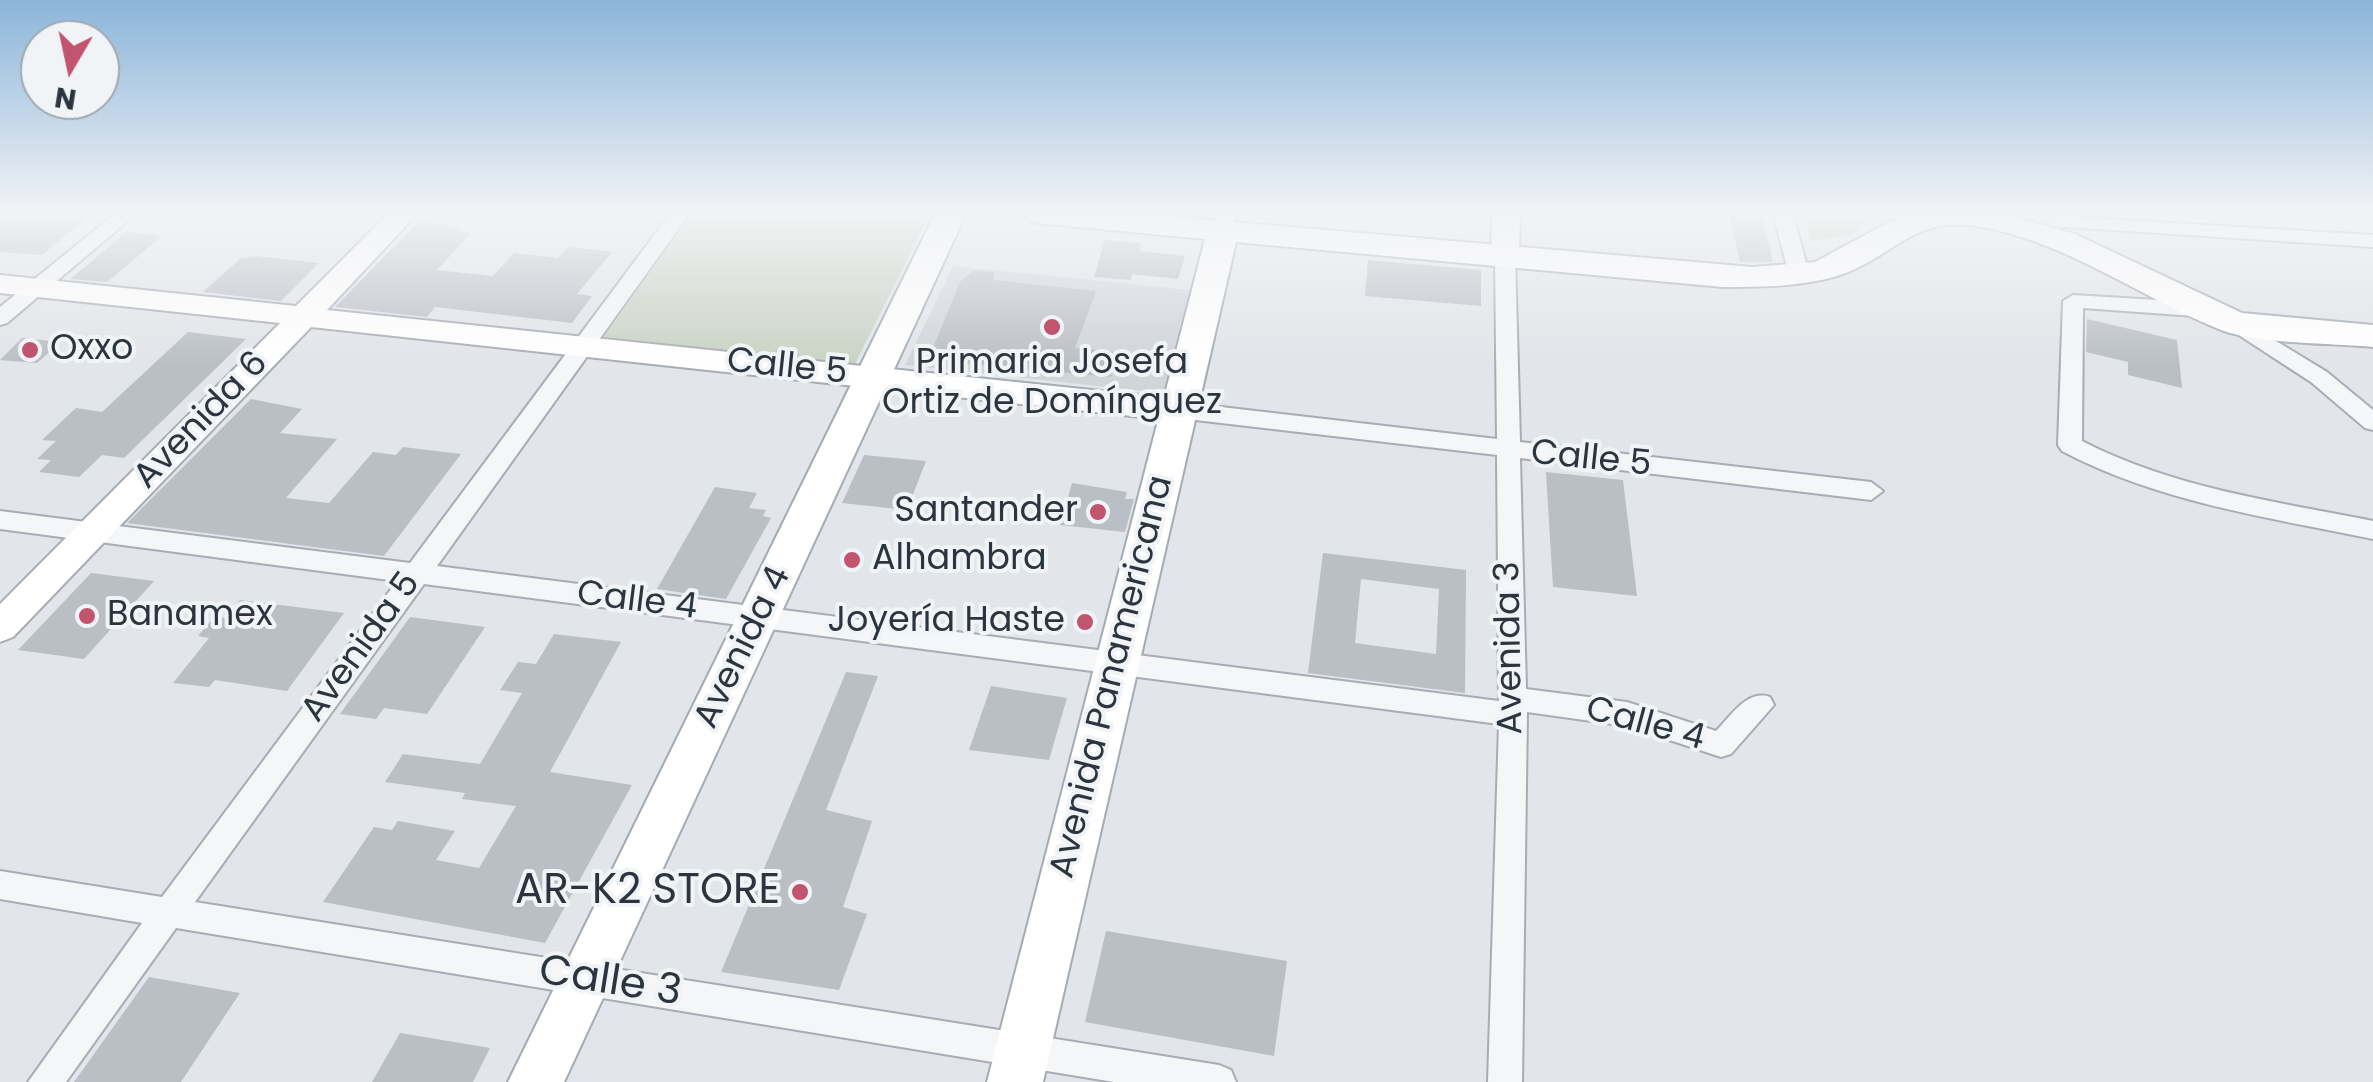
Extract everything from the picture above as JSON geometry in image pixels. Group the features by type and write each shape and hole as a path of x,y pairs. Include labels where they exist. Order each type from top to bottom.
{"main road":[{"name":"Avenida 4","path":"536,1082 927,264"},
{"name":"Avenida Panamericana","path":"1019,1066 1215,264"},
{"path":"1594,264 1723,277 1799,274 1837,264"},
{"path":"2127,264 2222,317 2373,336"}],"street":[{"path":"0,318 67,264"},
{"name":"Avenida 6","path":"0,627 354,264"},
{"name":"Avenida 5","path":"46,1082 643,264"},
{"name":"Avenida 3","path":"1506,264 1512,706 1506,1082"},
{"path":"1796,264 1799,274"},
{"name":"Calle 5","path":"0,284 1178,410 1871,491"},
{"path":"2373,422 2318,378 2222,317 2073,301 2070,444 2104,465 2178,488 2373,530"},
{"name":"Calle 4","path":"0,520 1116,663 1512,706 1628,714 1721,746 1760,704"},
{"name":"Calle 3","path":"0,885 586,980 1019,1066 1220,1082"}],"shaded area":[{"name":"Primaria Josefa Ortiz de Domínguez","path":"953,266 1190,290 1163,393 905,365"}],"green space":[{"path":"656,264 905,264 855,364 604,337"}],"building":[{"path":"88,264 128,264 107,282 70,279"},
{"path":"234,264 318,264 281,301 203,292"},
{"path":"377,264 442,264 437,270 493,276 504,264 602,264 577,294 592,296 572,323 435,307 427,317 335,307"},
{"path":"1098,264 1182,264 1178,279 1132,274 1131,280 1094,277"},
{"path":"1368,264 1481,270 1481,306 1365,296"},
{"path":"973,271 995,272 993,280 1096,291 1075,348 1118,352 1111,377 928,360 960,282"},
{"path":"2087,319 2177,340 2182,388 2128,375 2128,362 2086,352"},
{"path":"188,332 246,339 124,458 102,455 79,477 39,472 51,460 37,459 56,441 42,440 76,408 102,412"},
{"name":"Oxxo","path":"22,338 61,342 37,363 0,360"},
{"path":"251,399 302,409 280,433 337,439 286,498 329,503 373,452 396,455 403,447 461,454 384,556 127,523"},
{"path":"864,455 926,461 907,510 842,503"},
{"path":"1546,472 1623,480 1637,596 1553,587"},
{"name":"Santander","path":"1072,483 1127,492 1125,499 1134,499 1125,532 1060,525"},
{"path":"715,487 757,493 749,508 766,510 763,516 771,518 726,599 657,589"},
{"path":"1323,553 1466,570 1465,693 1308,673","holes":["1361,579 1439,589 1436,654 1355,643"]},
{"name":"Banamex","path":"91,573 154,581 84,659 18,650"},
{"path":"240,600 344,613 287,691 215,680 209,687 173,683 209,638 198,636 214,617 226,618"},
{"path":"410,617 485,627 427,714 384,708 376,719 340,714"},
{"path":"554,634 621,642 550,772 632,785 545,943 323,902 374,827 392,830 398,821 455,831 436,860 479,868 516,806 462,799 465,793 385,782 403,754 480,764 522,693 500,690 518,662 536,664"},
{"path":"846,672 878,676 826,810 872,821 843,907 867,914 839,990 721,972"},
{"path":"991,686 1067,698 1049,760 969,750"},
{"path":"1106,931 1287,961 1274,1056 1085,1022"},
{"path":"149,977 240,993 181,1082 74,1082"},
{"path":"400,1033 490,1048 473,1082 372,1082"}],"place":[{"name":"Primaria Josefa Ortiz de Domínguez","path":"1052,327"},
{"name":"Oxxo","path":"30,350"},
{"name":"Santander","path":"1098,512"},
{"name":"Alhambra","path":"852,560"},
{"name":"Banamex","path":"87,616"},
{"name":"Joyería Haste","path":"1085,622"},
{"name":"AR-K2 STORE","path":"800,892"}]}
